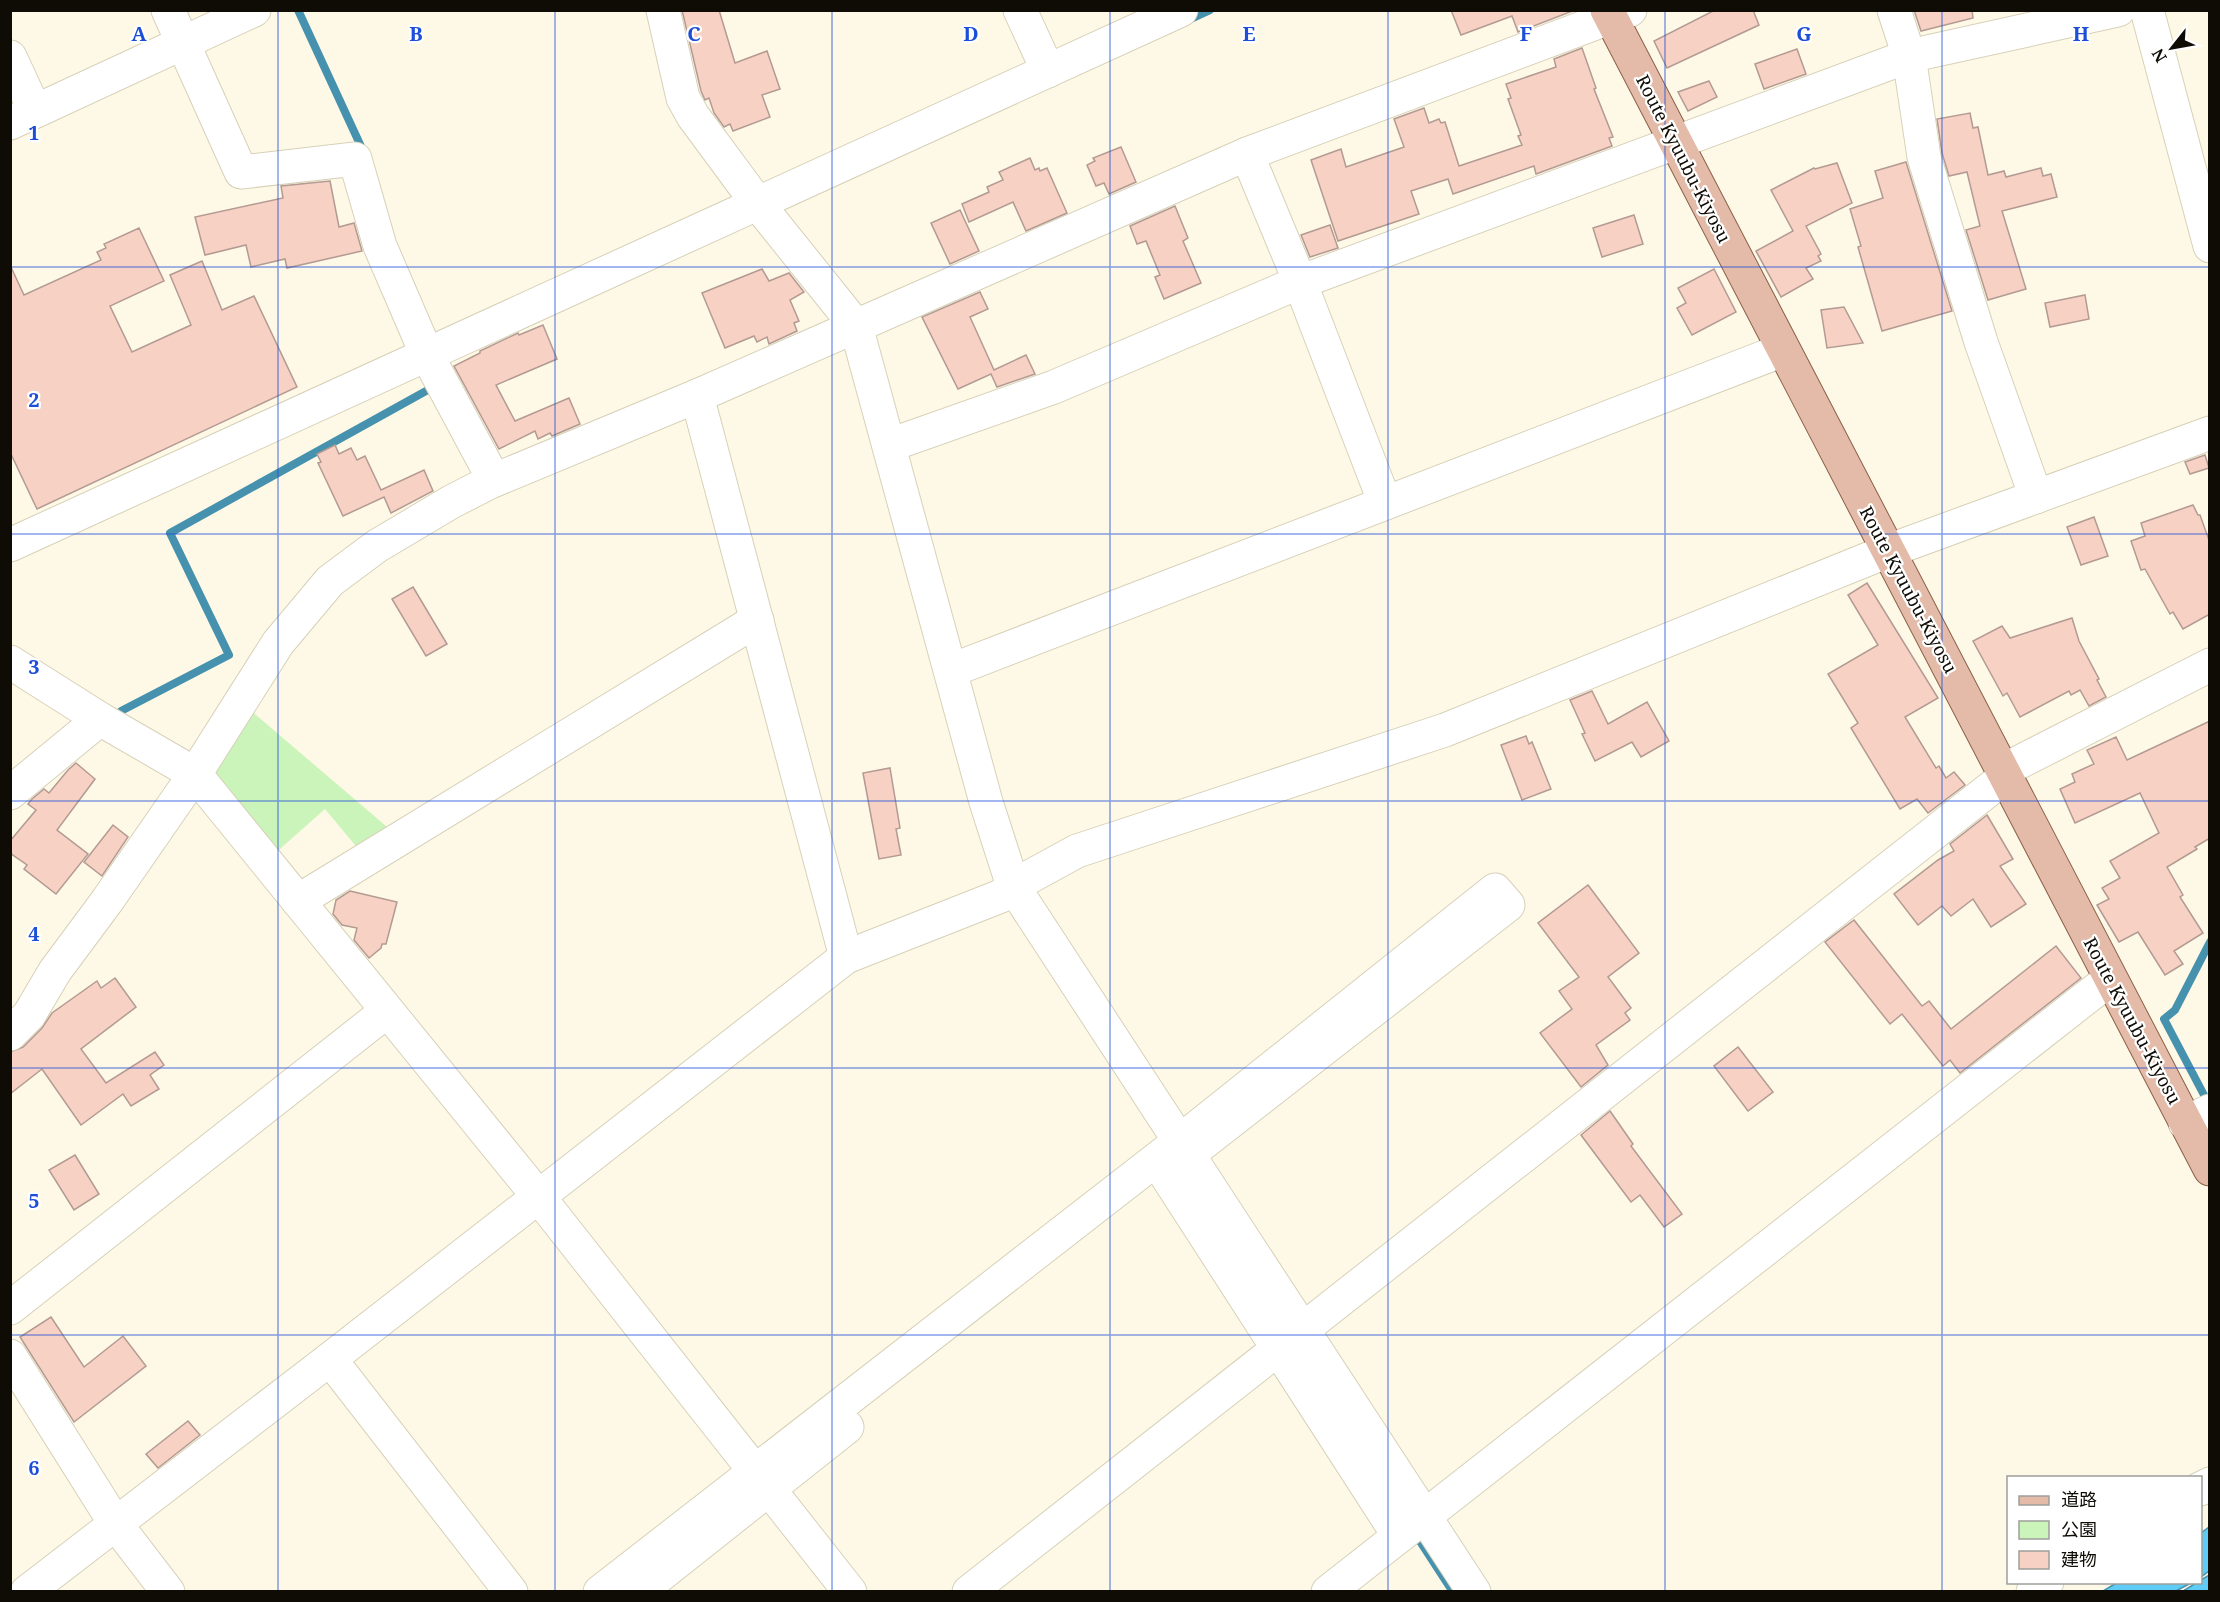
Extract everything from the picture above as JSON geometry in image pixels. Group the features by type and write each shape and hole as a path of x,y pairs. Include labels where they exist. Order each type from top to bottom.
{"main road":[{"name":"Route Kyuubu-Kiyosu","path":"1616,13 1675,143 2110,979 2197,1117 2210,1169"}],"street":[{"path":"10,57 21,106 206,10"},
{"path":"175,26 254,10"},
{"path":"663,10 682,98 758,204 856,326 952,670 986,802 1013,886 1290,1338 1412,1527 1474,1592"},
{"path":"1020,10 1048,71"},
{"path":"10,545 1181,10"},
{"path":"1894,10 1909,56 1924,157 1981,342 2036,496"},
{"path":"890,445 1054,387 1300,282 1909,56 2118,10"},
{"path":"2147,10 2210,246"},
{"path":"10,1034 29,1015 55,971 107,901 195,774 278,643 330,581 377,546 451,502 494,480 697,396 1247,154 1616,13"},
{"path":"175,26 241,172 355,159 380,246 427,355 494,480"},
{"path":"1247,154 1300,282 1385,503"},
{"path":"952,670 1783,350"},
{"path":"697,396 846,957"},
{"path":"27,1592 846,957 1001,896 1013,886 1077,851 1445,730 1888,551 2210,434"},
{"path":"298,901 756,620"},
{"path":"10,662 100,719 195,774 538,1196 850,1592"},
{"path":"969,1592 2004,774 2210,665"},
{"path":"10,793 100,719"},
{"path":"600,1592 761,1480 1180,1160 1508,905 1495,890 1180,1160"},
{"path":"1328,1592 2110,979"},
{"path":"10,1308 387,1011"},
{"path":"10,1356 115,1523 168,1592"},
{"path":"330,1359 511,1592"},
{"path":"639,1592 761,1480"}],"green space":[{"path":"249,709 393,832 360,851 325,809 272,856 210,771"}],"water":[{"path":"2209,1527 2209,1571 2202,1576 2202,1532"},
{"path":"2209,1575 2209,1591 2183,1591 2194,1584 2202,1584 2202,1579"},
{"path":"2115,1584 2189,1584 2176,1591 2103,1591"}],"building":[{"path":"682,10 719,10 735,63 767,51 780,89 762,95 770,117 733,131 730,124 724,127 714,113 709,98 705,100 701,91"},
{"path":"1451,10 1575,10 1518,32 1512,16 1461,35"},
{"path":"1715,10 1753,10 1759,25 1667,68 1654,41"},
{"path":"1914,10 1972,10 1973,18 1921,31"},
{"path":"1582,48 1596,88 1594,89 1613,137 1609,138 1612,146 1536,174 1534,166 1453,194 1448,179 1411,191 1419,214 1338,241 1311,160 1341,149 1346,167 1404,147 1394,119 1424,108 1429,123 1439,119 1441,123 1445,122 1459,166 1522,145 1518,136 1521,135 1508,99 1511,98 1506,84 1556,67 1554,59"},
{"path":"1797,49 1806,74 1764,89 1755,64"},
{"path":"1709,81 1717,97 1688,111 1678,92"},
{"path":"1970,113 1973,128 1978,127 1988,175 2004,171 2006,177 2041,168 2043,176 2051,174 2057,197 2002,211 2026,289 1988,300 1966,230 1980,226 1967,172 1949,176 1942,153 1937,119"},
{"path":"1121,147 1136,182 1109,194 1104,183 1096,186 1087,165 1095,161 1093,158"},
{"path":"1030,158 1035,170 1039,168 1040,171 1047,168 1067,213 1026,231 1013,202 969,222 962,204 989,192 987,187 1003,180 999,172"},
{"path":"1906,162 1952,311 1882,331 1858,247 1861,246 1850,209 1883,198 1875,171"},
{"path":"1837,163 1852,203 1806,226 1821,254 1818,256 1821,261 1806,268 1813,279 1781,297 1756,251 1793,231 1771,190 1814,168"},
{"path":"330,181 339,227 354,223 362,251 287,268 285,259 251,267 246,245 205,255 195,217 283,198 281,186"},
{"path":"1175,206 1188,238 1183,241 1201,283 1164,299 1155,277 1160,275 1146,241 1137,244 1130,226"},
{"path":"960,210 979,251 950,264 931,223"},
{"path":"1634,215 1643,244 1602,257 1593,228"},
{"path":"1330,225 1338,248 1310,257 1301,235"},
{"path":"139,228 164,281 110,306 132,352 191,325 170,275 202,261 222,310 254,296 297,387 37,509 10,452 10,265 24,295 101,260 97,252 106,248 104,244"},
{"path":"762,269 769,281 789,273 804,292 790,300 799,321 794,323 797,331 769,344 767,337 757,342 754,336 725,348 702,293"},
{"path":"1714,269 1736,312 1692,335 1677,308 1686,303 1678,288"},
{"path":"980,292 988,309 970,317 994,370 1026,355 1035,374 997,387 991,374 958,389 922,317"},
{"path":"2085,295 2089,319 2050,327 2045,303"},
{"path":"1844,307 1863,343 1827,348 1821,310"},
{"path":"543,325 557,359 496,385 515,421 569,398 580,424 552,436 550,433 538,439 535,431 499,449 454,366 518,333 519,335"},
{"path":"335,445 339,454 351,448 357,460 365,456 381,490 424,470 433,491 391,513 384,497 343,516 318,463 321,462 317,454"},
{"path":"2205,455 2209,468 2190,474 2185,462"},
{"path":"2193,505 2200,515 2210,543 2210,614 2183,629 2173,612 2170,614 2145,569 2141,570 2131,541 2145,536 2141,523"},
{"path":"2094,517 2108,556 2081,565 2067,527"},
{"path":"1867,583 1938,698 1905,717 1936,768 1939,766 1946,778 1954,772 1965,785 1928,813 1917,799 1900,809 1851,728 1858,723 1828,674 1878,645 1848,595"},
{"path":"413,587 447,644 426,656 392,599"},
{"path":"2072,618 2079,641 2106,697 2089,706 2080,690 2071,695 2069,691 2020,717 2007,693 2003,696 1973,641 2002,626 2010,638"},
{"path":"1592,691 1608,724 1647,702 1669,741 1641,757 1632,742 1595,761 1570,700"},
{"path":"2210,721 2210,838 2195,847 2197,849 2167,867 2183,895 2180,897 2203,933 2174,951 2183,964 2165,975 2138,932 2119,942 2097,905 2109,899 2102,888 2120,878 2110,861 2159,833 2140,793 2075,823 2060,789 2075,782 2072,774 2094,764 2087,750 2116,737 2127,760"},
{"path":"1526,736 1529,744 1532,742 1551,789 1522,800 1501,745"},
{"path":"76,763 95,779 57,830 88,854 56,894 24,869 27,865 10,853 10,841 36,810 28,804 32,799 44,789 49,793"},
{"path":"890,768 900,828 896,829 901,855 879,859 863,773"},
{"path":"1987,815 2013,859 2000,866 2026,904 1991,927 1973,899 1951,916 1942,906 1918,925 1894,894 1938,860 1954,851 1950,844"},
{"path":"113,825 128,837 102,876 84,862"},
{"path":"1588,885 1639,953 1608,977 1631,1008 1625,1013 1630,1020 1596,1045 1608,1065 1581,1087 1540,1033 1572,1009 1559,991 1579,977 1538,923"},
{"path":"350,891 397,902 386,944 382,944 381,948 369,958 354,940 357,928 342,925 333,914 336,900"},
{"path":"1854,920 1922,1006 1929,1001 1951,1029 2056,946 2081,978 1960,1073 1950,1060 1943,1066 1902,1014 1890,1024 1825,942"},
{"path":"115,978 136,1007 81,1049 106,1083 155,1052 164,1065 150,1075 159,1089 131,1106 123,1094 81,1125 42,1069 10,1094 10,1052 23,1047 42,1028 52,1013 97,981 101,988"},
{"path":"1738,1047 1773,1092 1748,1111 1714,1066"},
{"path":"1610,1111 1633,1144 1631,1146 1682,1214 1664,1227 1640,1195 1631,1202 1581,1135"},
{"path":"75,1155 99,1194 74,1210 49,1170"},
{"path":"51,1317 84,1367 123,1336 146,1366 74,1422 20,1337"},
{"path":"188,1421 200,1435 158,1468 146,1454"}],"waterway":[{"path":"298,10 364,153"},
{"path":"1186,21 1210,10"},
{"path":"121,711 229,655 170,533 435,386"},
{"path":"2204,1095 2164,1019 2175,1010 2210,942"},
{"path":"1414,1532 1453,1592"}]}
